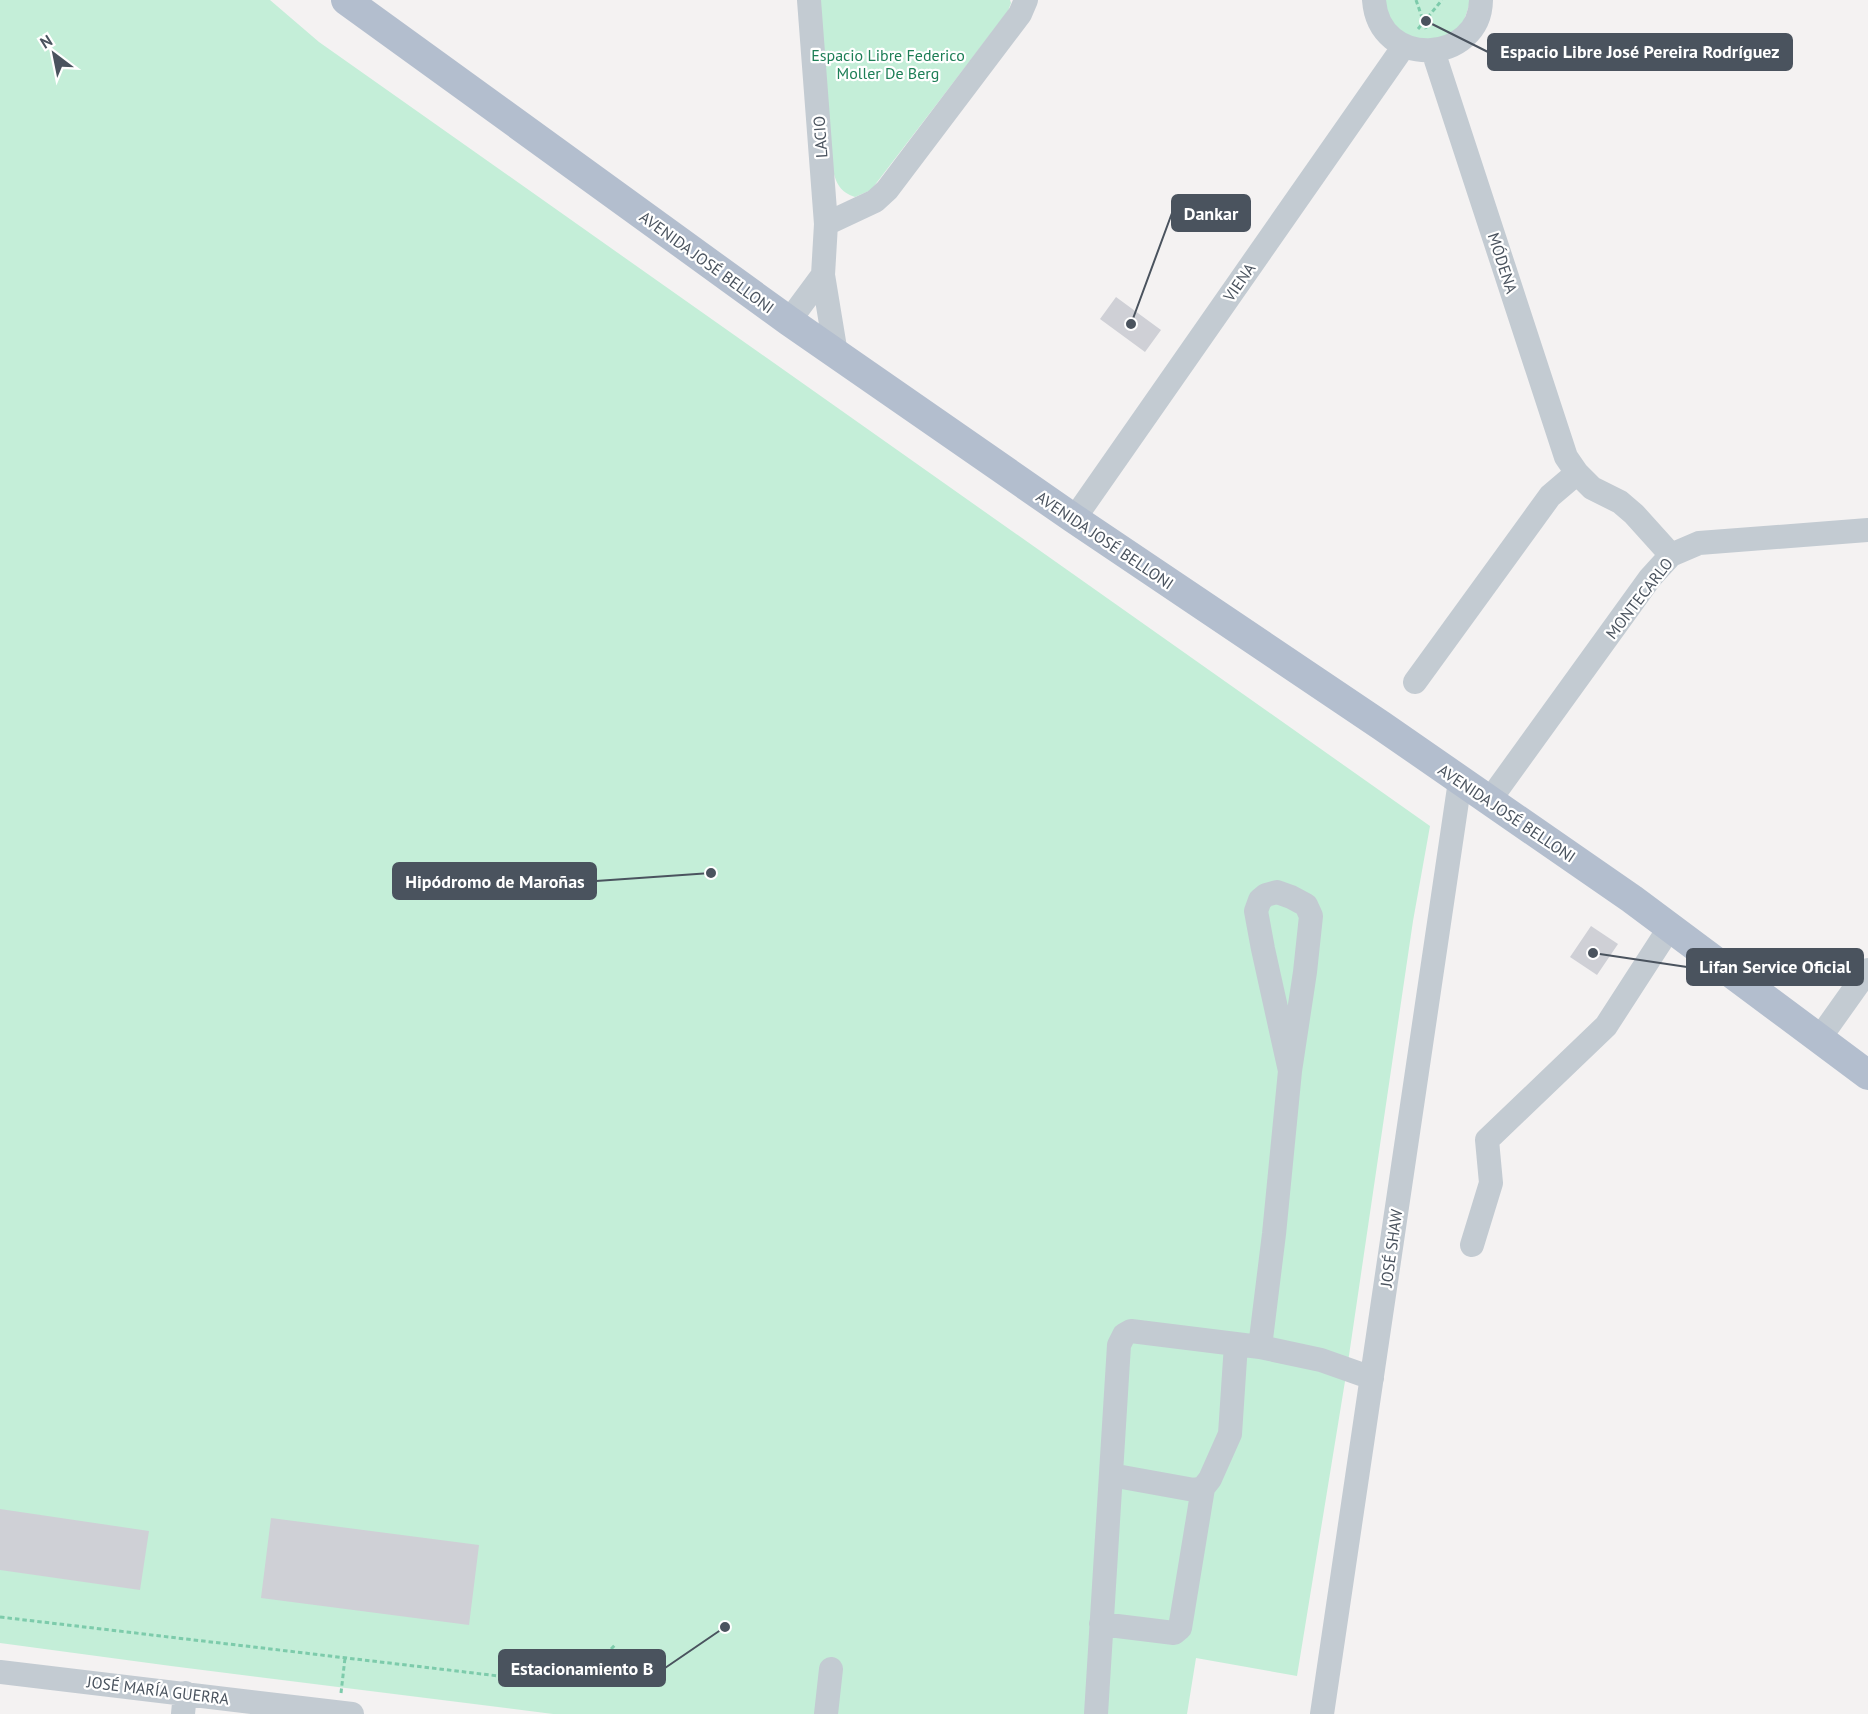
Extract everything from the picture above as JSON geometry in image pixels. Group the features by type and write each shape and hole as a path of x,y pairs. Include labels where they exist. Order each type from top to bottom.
{"main road":[{"name":"AVENIDA JOSÉ BELLONI","path":"346,0 836,354 1632,899 1868,1075"}],"street":[{"name":"LACIO","path":"809,0 826,224 823,275 836,354"},
{"path":"826,224 875,201 887,190 1020,14 1026,0"},
{"path":"1374,0 1378,20 1394,39 1404,46 1433,51 1447,47 1470,30 1477,18 1481,0"},
{"name":"VIENA","path":"1074,519 1404,46"},
{"name":"MÓDENA","path":"1433,51 1566,457 1577,474 1592,488 1620,502 1634,514 1671,555"},
{"path":"789,321 823,275"},
{"path":"1414,682 1550,496 1577,474"},
{"name":"MONTECARLO","path":"1489,801 1650,578 1671,555 1699,543 1868,530"},
{"name":"JOSÉ SHAW","path":"1322,1714 1460,781"},
{"path":"1260,1347 1290,1071 1311,916 1306,905 1277,892 1266,895 1260,900 1256,911 1290,1071"},
{"path":"1472,1245 1491,1184 1487,1140 1606,1026 1670,927"},
{"path":"1819,1039 1868,970"},
{"path":"1095,1714 1119,1345 1124,1335 1131,1331 1260,1347 1321,1360 1372,1378"},
{"path":"1101,1624 1174,1633 1180,1628 1203,1488 1210,1479 1230,1434 1236,1344"},
{"path":"1111,1475 1194,1490 1203,1488"},
{"path":"826,1714 831,1669"},
{"name":"JOSÉ MARÍA GUERRA","path":"0,1672 184,1704 346,1713"}],"path":[{"path":"1416,0 1433,51"},
{"path":"1404,46 1442,0"},
{"path":"0,1617 575,1686 616,1644"},
{"path":"345,1658 346,1713"}],"green space":[{"path":"0,0 270,0 319,42 1430,826 1413,921 1347,1369 1297,1676 1196,1658 1187,1714 553,1714 0,1643"},
{"name":"Espacio Libre Federico Moller De Berg","path":"820,0 1010,0 1011,3 1008,11 871,190 855,197 840,186 833,170"},
{"path":"1382,0 1470,0 1460,26 1448,35 1421,42 1394,29"}],"building":[{"path":"1116,297 1161,330 1145,352 1100,319"},
{"path":"1591,926 1618,944 1597,975 1570,957"},
{"path":"0,1509 149,1531 140,1590 0,1570"},
{"path":"271,1518 479,1545 469,1625 261,1598"}],"place":[{"name":"Espacio Libre José Pereira Rodríguez","path":"1426,21"},
{"name":"Dankar","path":"1131,324"},
{"name":"Hipódromo de Maroñas","path":"711,873"},
{"name":"Lifan Service Oficial","path":"1593,953"},
{"name":"Estacionamiento B","path":"725,1627"}]}
